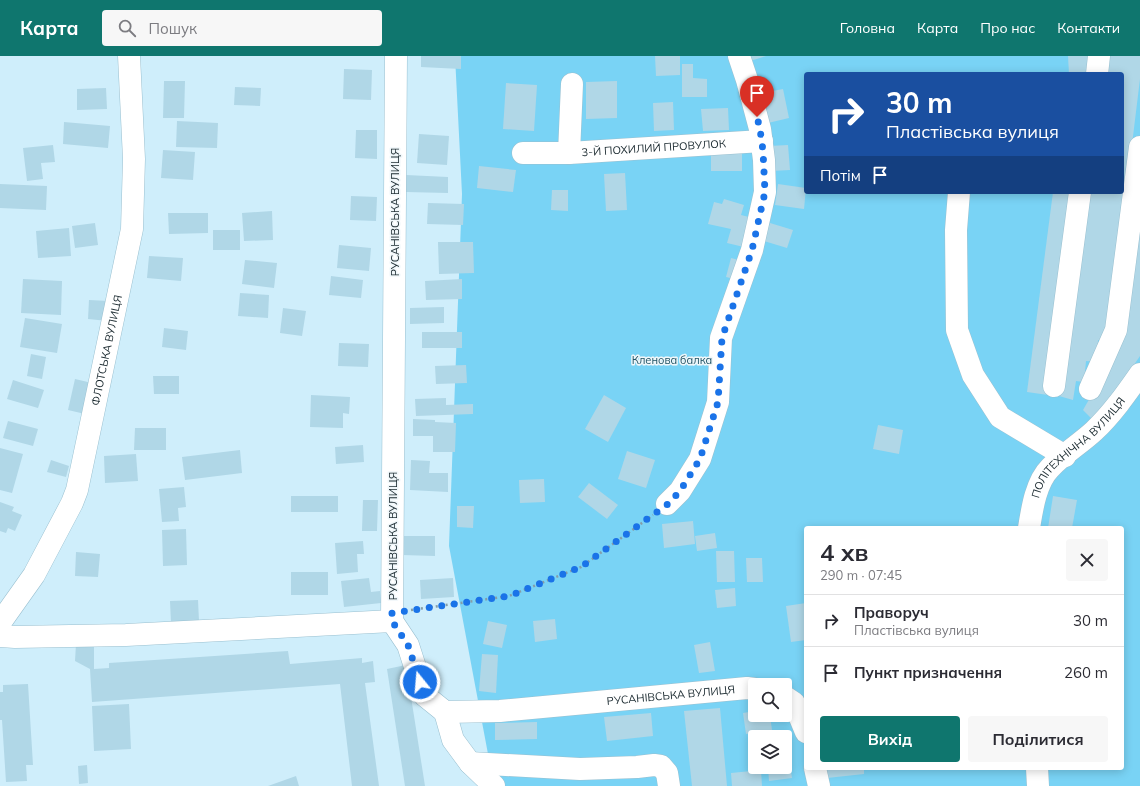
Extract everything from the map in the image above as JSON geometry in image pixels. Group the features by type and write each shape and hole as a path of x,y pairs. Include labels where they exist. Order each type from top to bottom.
{"street":[{"name":"ФЛОТСЬКА ВУЛИЦЯ","path":"5,632 75,496 132,229 134,160 129,56"},
{"name":"РУСАНІВСЬКА ВУЛИЦЯ","path":"392,617 396,56"},
{"path":"668,504 680,491 700,459 718,402 722,338 752,250 765,192 760,129 739,56"},
{"path":"1097,72 1099,56"},
{"name":"3-Й ПОХИЛИЙ ПРОВУЛОК","path":"569,153 572,84"},
{"name":"3-Й ПОХИЛИЙ ПРОВУЛОК","path":"523,152 569,153 762,142"},
{"path":"1090,389 1116,330 1140,147"},
{"path":"959,194 956,230 957,330 973,375 1000,417 1065,456"},
{"path":"1054,386 1080,194"},
{"name":"ПОЛІТЕХНІЧНА ВУЛИЦЯ","path":"1029,526 1031,511 1039,487 1049,469 1094,431 1121,403 1140,374"},
{"path":"5,632 126,635 392,617 408,645 424,695 445,712 453,740 470,763 494,786"},
{"name":"РУСАНІВСЬКА ВУЛИЦЯ","path":"445,712 500,711 748,689"},
{"path":"792,702 794,703 804,727"},
{"path":"470,763 580,769 654,765 661,766 667,773 669,786"},
{"path":"815,770 819,786"},
{"path":"1037,770 1038,786"}],"path":[{"path":"392,617 509,596 574,570 581,567 668,504"}],"green space":[{"name":"Кленова балка","path":"455,56 1140,56 1140,786 494,786 449,546 462,194"}],"building":[{"path":"421,56 461,56 461,69 421,67"},
{"path":"655,56 680,56 680,75 656,76"},
{"path":"745,56 766,56 747,62"},
{"path":"1068,56 1089,56 1087,72 1069,72"},
{"path":"1104,56 1140,56 1140,79 1108,341 1098,340 1097,362 1086,361 1084,382 1076,381 1073,400 1059,396 1086,194 1124,194 1124,72 1101,72"},
{"path":"682,64 693,64 693,78 707,79 707,97 682,97"},
{"path":"344,69 372,70 371,100 343,99"},
{"path":"164,81 185,81 184,118 163,118"},
{"path":"617,81 617,118 586,119 586,82"},
{"path":"506,83 537,85 534,131 503,129"},
{"path":"235,87 261,88 260,106 234,105"},
{"path":"106,88 107,109 77,110 77,89"},
{"path":"783,89 789,118 768,123 762,93"},
{"path":"673,102 674,130 654,131 653,103"},
{"path":"728,108 729,130 703,131 701,109"},
{"path":"177,121 218,123 217,148 176,147"},
{"path":"64,122 110,126 108,148 63,144"},
{"path":"356,130 377,130 377,159 355,158"},
{"path":"419,134 449,136 447,165 417,163"},
{"path":"53,145 55,162 41,163 43,179 27,181 23,148"},
{"path":"788,145 790,170 771,171 769,146"},
{"path":"163,150 195,152 193,180 161,178"},
{"path":"742,151 742,171 711,171 711,152"},
{"path":"479,166 516,170 513,192 477,188"},
{"path":"625,173 627,210 606,211 604,174"},
{"path":"406,175 448,177 448,193 406,192"},
{"path":"0,184 47,186 46,210 0,208"},
{"path":"778,184 804,188 804,194 805,194 804,209 775,205"},
{"path":"552,190 568,190 568,211 551,210"},
{"path":"1053,194 1073,194 1048,395 1027,392"},
{"path":"351,196 377,197 376,221 350,220"},
{"path":"1140,197 1140,356 1095,422 1083,410 1119,347"},
{"path":"724,199 744,205 741,215 753,218 748,248 727,243 731,229 708,224 714,202 722,204"},
{"path":"428,203 464,204 463,225 427,224"},
{"path":"272,211 273,240 244,241 242,213"},
{"path":"168,213 208,213 208,233 169,234"},
{"path":"95,223 98,245 75,248 72,226"},
{"path":"770,223 793,230 787,248 764,241"},
{"path":"69,228 71,256 38,258 36,231"},
{"path":"213,230 240,230 240,250 213,250"},
{"path":"438,242 473,242 474,273 439,274"},
{"path":"339,245 371,248 369,271 337,268"},
{"path":"149,256 183,258 181,281 147,278"},
{"path":"731,258 743,261 739,280 726,277"},
{"path":"245,260 277,263 274,288 242,284"},
{"path":"331,276 363,280 361,298 329,295"},
{"path":"23,279 62,281 61,315 21,313"},
{"path":"462,279 462,299 426,300 425,281"},
{"path":"240,293 269,295 268,318 238,316"},
{"path":"89,300 109,301 108,321 88,319"},
{"path":"444,307 444,323 410,324 410,308"},
{"path":"283,308 306,311 302,336 280,333"},
{"path":"25,318 62,324 57,353 20,347"},
{"path":"164,328 188,331 186,350 162,347"},
{"path":"422,332 462,332 462,348 422,348"},
{"path":"339,343 369,344 368,367 338,366"},
{"path":"31,354 46,357 42,379 27,376"},
{"path":"466,365 467,383 436,384 435,366"},
{"path":"153,376 179,376 179,394 154,394"},
{"path":"75,379 92,383 85,414 68,410"},
{"path":"13,380 44,390 38,408 7,399"},
{"path":"311,395 350,397 349,414 343,413 343,428 310,427"},
{"path":"604,395 626,408 608,442 585,429"},
{"path":"446,398 446,405 473,404 473,414 416,416 415,399"},
{"path":"413,419 456,423 455,452 433,452 433,436 413,436"},
{"path":"8,421 38,429 33,446 3,438"},
{"path":"878,425 903,430 899,454 873,449"},
{"path":"135,428 166,428 166,450 134,450"},
{"path":"363,445 364,462 336,464 335,447"},
{"path":"0,448 23,454 12,493 0,490"},
{"path":"240,450 242,473 185,480 182,457"},
{"path":"627,451 655,460 646,488 618,479"},
{"path":"136,454 138,481 105,483 104,456"},
{"path":"51,460 69,466 66,477 47,472"},
{"path":"411,460 430,461 429,473 448,473 448,492 410,490"},
{"path":"544,479 545,502 520,503 519,480"},
{"path":"589,483 618,505 607,519 578,497"},
{"path":"184,487 186,507 178,508 179,521 162,522 159,489"},
{"path":"291,496 338,496 338,512 291,512"},
{"path":"1053,496 1077,500 1072,526 1048,526"},
{"path":"363,500 378,500 377,531 362,531"},
{"path":"0,502 14,507 12,511 22,515 15,531 8,528 6,533 0,531"},
{"path":"457,506 474,506 473,528 457,527"},
{"path":"693,521 695,544 664,548 662,524"},
{"path":"186,529 187,565 163,566 162,530"},
{"path":"715,533 717,548 697,551 695,536"},
{"path":"402,536 435,536 435,556 402,555"},
{"path":"363,541 364,554 357,554 358,572 337,574 335,543"},
{"path":"716,551 734,551 735,582 717,582"},
{"path":"76,552 100,554 98,577 75,576"},
{"path":"746,558 762,558 763,582 747,582"},
{"path":"291,572 328,572 328,595 291,595"},
{"path":"369,578 371,592 380,591 381,603 344,607 341,581"},
{"path":"453,578 454,597 421,599 420,580"},
{"path":"735,588 736,606 717,608 715,590"},
{"path":"198,600 199,621 171,623 170,601"},
{"path":"804,603 804,640 791,642 786,606"},
{"path":"555,619 557,639 535,642 533,621"},
{"path":"488,621 507,625 502,648 483,644"},
{"path":"710,642 715,671 699,673 694,645"},
{"path":"76,644 94,647 94,669 109,668 109,663 288,651 290,664 362,658 362,663 373,661 375,682 365,683 379,786 352,786 340,684 92,702 90,669 75,661"},
{"path":"482,654 498,655 496,693 479,691"},
{"path":"406,665 425,786 405,786 387,669"},
{"path":"28,684 33,765 26,765 27,781 6,782 2,720 0,720 0,692 3,692 3,685"},
{"path":"129,704 131,749 94,751 92,706"},
{"path":"720,708 727,786 692,786 684,711"},
{"path":"748,712 748,722 771,722 772,730 748,730 748,734 746,734 743,713"},
{"path":"651,713 653,736 607,741 604,717"},
{"path":"537,722 537,739 495,740 495,723"},
{"path":"87,765 88,783 79,784 78,766"},
{"path":"826,770 864,770 864,774 827,778"},
{"path":"748,771 748,774 761,774 762,786 732,786 731,773"},
{"path":"768,774 792,774 792,778 769,781"},
{"path":"296,776 299,786 268,786"}],"route":[{"path":"420,682 408,645 392,621 392,613 509,596 581,567 668,504 680,491 700,459 718,402 722,338 752,250 765,192 764,160 757,117"}]}
